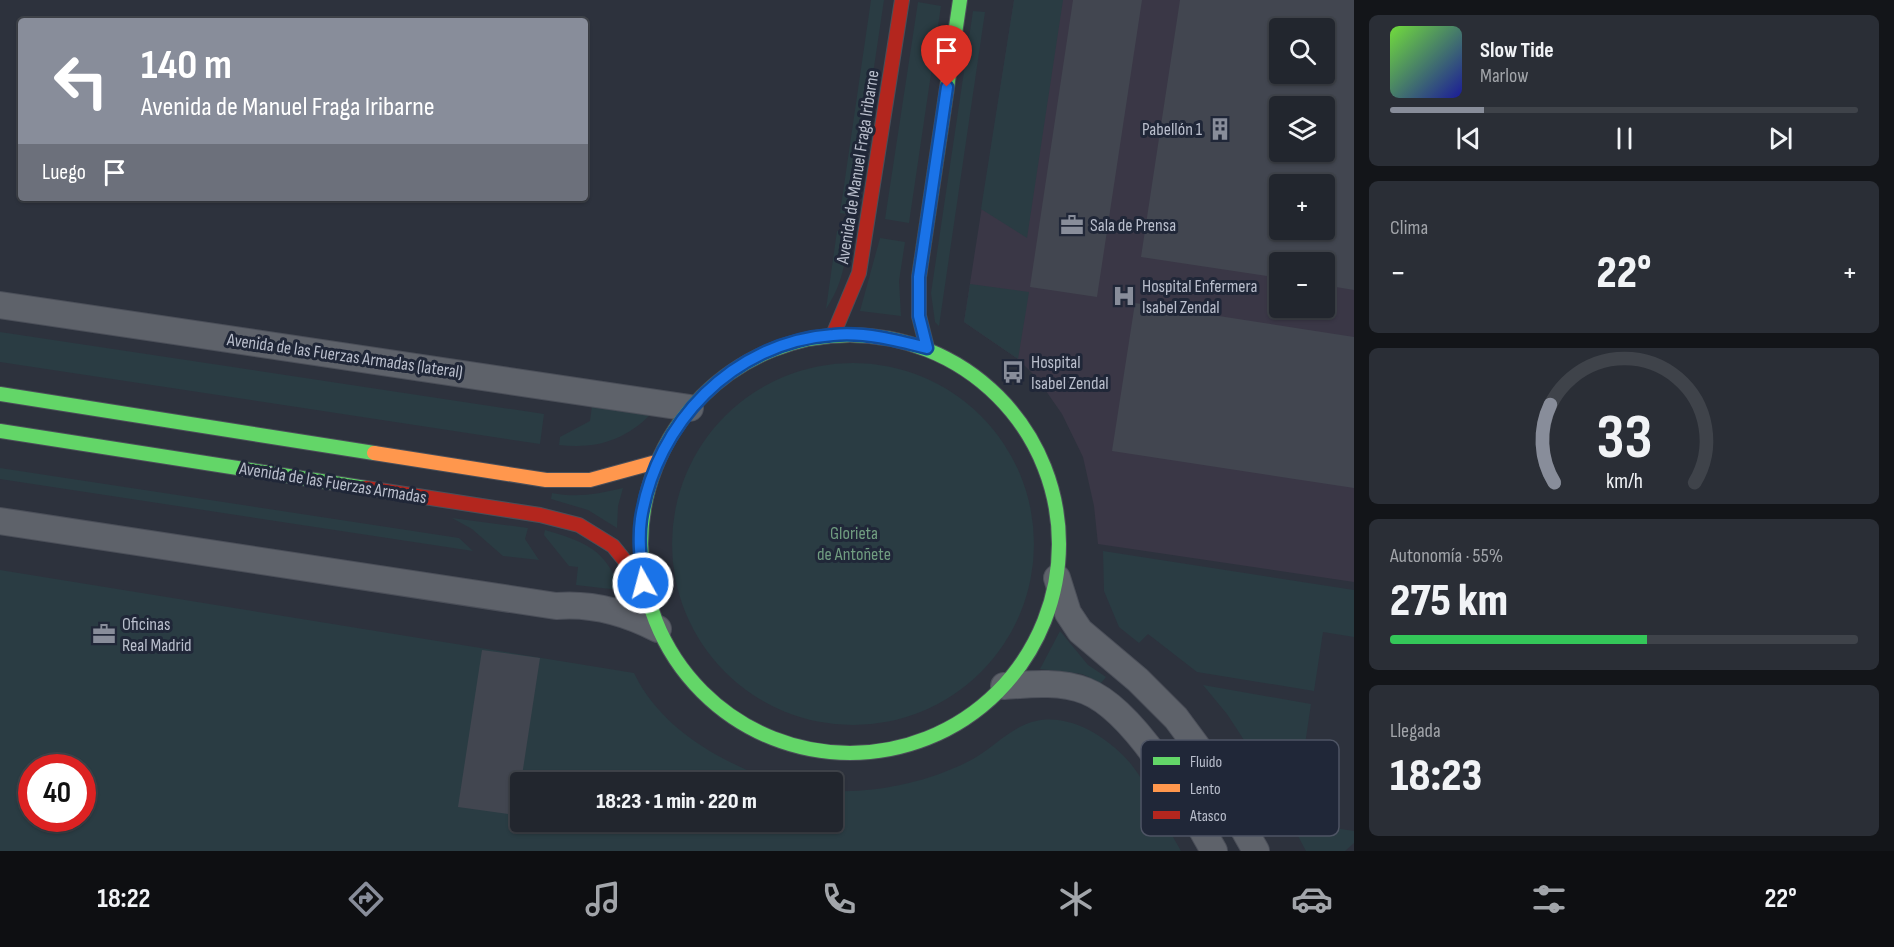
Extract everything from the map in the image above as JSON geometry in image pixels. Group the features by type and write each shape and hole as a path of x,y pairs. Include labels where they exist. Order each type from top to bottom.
{"street":[{"name":"Avenida de Manuel Fraga Iribarne","path":"833,335 860,273 902,0"},
{"path":"927,348 919,316 919,277 960,0"},
{"name":"Avenida de las Fuerzas Armadas (lateral)","path":"0,305 690,408"},
{"path":"833,335 881,336 927,348 971,372 995,392 1016,415 1033,440 1046,468 1055,498 1060,528 1057,578 1047,617 1029,654 1004,686 958,724 904,746 875,752 816,750 759,733 734,718 689,679 658,629 643,583 640,552 641,521 646,491 656,462 667,440 690,408 723,376 762,353 806,339 833,335"},
{"name":"Avenida de las Fuerzas Armadas","path":"0,394 546,480 590,480 656,462"},
{"name":"Avenida de las Fuerzas Armadas","path":"0,431 540,515 579,525 613,546 643,583"},
{"path":"0,521 556,606 569,605 623,613 658,629"},
{"path":"1057,578 1068,614 1080,632 1138,680 1176,718 1192,740"},
{"path":"1004,686 1045,683 1086,691 1113,708 1141,741"},
{"path":"1205,836 1214,851"},
{"path":"1248,836 1256,851"}],"shaded area":[{"name":"Hospital Enfermera Isabel Zendal","path":"1014,0 1354,0 1354,582 1098,544 1094,506 1083,457 1062,414 1037,378 1018,359 964,322"}],"green space":[{"path":"871,0 884,0 852,215 840,213"},
{"path":"1014,0 1063,0 1027,238 981,209"},
{"path":"918,2 941,6 909,223 885,219"},
{"path":"973,11 985,12 939,326 935,322 931,293"},
{"path":"837,231 849,233 848,244 840,281 826,309"},
{"path":"880,238 905,242 899,281 901,316 860,311"},
{"path":"970,284 1029,292 1018,359 964,322"},
{"path":"0,332 544,414 540,444 0,362"},
{"name":"Glorieta de Antoñete","path":"853,363 888,366 922,377 954,393 981,416 1004,443 1020,475 1031,509 1034,544 1031,579 1020,613 1004,645 981,672 954,695 922,711 888,722 853,725 818,722 784,711 752,695 725,672 702,645 686,613 675,579 672,544 675,509 686,475 702,443 725,416 752,393 784,377 818,366"},
{"path":"592,406 651,414 630,431 609,441 585,446 559,445 560,437 590,421"},
{"path":"0,468 459,538 473,551 0,479"},
{"path":"623,488 618,506 617,528 588,510 551,499 552,493 588,495"},
{"path":"452,518 528,528 525,539 539,560 503,556 472,529"},
{"path":"545,530 582,543 601,556 614,576 619,590 576,585 578,567 569,566 544,535"},
{"path":"1103,551 1354,590 1354,637 1323,632 1314,691 1197,672 1148,634 1139,643 1119,627 1104,591"},
{"path":"0,570 634,673 660,712 678,728 717,755 753,772 510,772 510,832 843,832 843,791 887,788 940,774 973,759 1019,727 1049,719 1076,724 1101,737 1122,754 1141,778 1141,836 1173,836 1181,851 0,851"},
{"path":"1060,631 1088,665 1106,677 1101,683 1082,674 1040,669"},
{"path":"1203,685 1311,704 1306,740 1244,740 1227,714"},
{"path":"1339,829 1354,831 1354,843 1345,851 1306,851 1298,836 1339,836"}],"building":[{"path":"1073,0 1142,0 1097,297 1030,287"},
{"name":"Pabellón 1","path":"1180,0 1354,0 1354,290 1335,287 1335,252 1269,252 1269,276 1141,257"},
{"path":"1135,303 1354,337 1354,488 1112,451"},
{"path":"482,650 540,658 523,772 510,772 510,814 458,807"}],"traffic: fast":[{"path":"927,348 919,316 919,277 960,0"},
{"path":"850,335 891,339 930,350 966,370 998,396 1024,428 1044,464 1055,503 1059,544 1055,585 1044,624 1024,660 998,692 966,718 930,738 891,749 850,753 809,749 770,738 734,718 702,692 676,660 656,624 645,585 641,544 645,503 656,464 676,428 702,396 734,370 770,350 809,339 850,335"},
{"path":"0,394 374,453"},
{"path":"0,431 366,488"}],"traffic: slow":[{"path":"374,453 546,480 590,480 656,462"}],"traffic: jam":[{"path":"833,335 859,273 902,0"},
{"path":"366,488 540,515 579,525 613,546 643,583"}],"place":[{"name":"Pabellón 1","path":"1220,129"},
{"name":"Sala de Prensa","path":"1072,225"},
{"name":"Hospital Enfermera Isabel Zendal","path":"1124,296"},
{"name":"Hospital Isabel Zendal","path":"1013,372"},
{"name":"Oficinas Real Madrid","path":"104,634"}],"route":[{"path":"643,583 640,552 641,521 646,491 656,462 667,440 690,408 723,376 762,353 806,339 833,335 881,336 927,348 919,316 919,277 947,87"}]}
